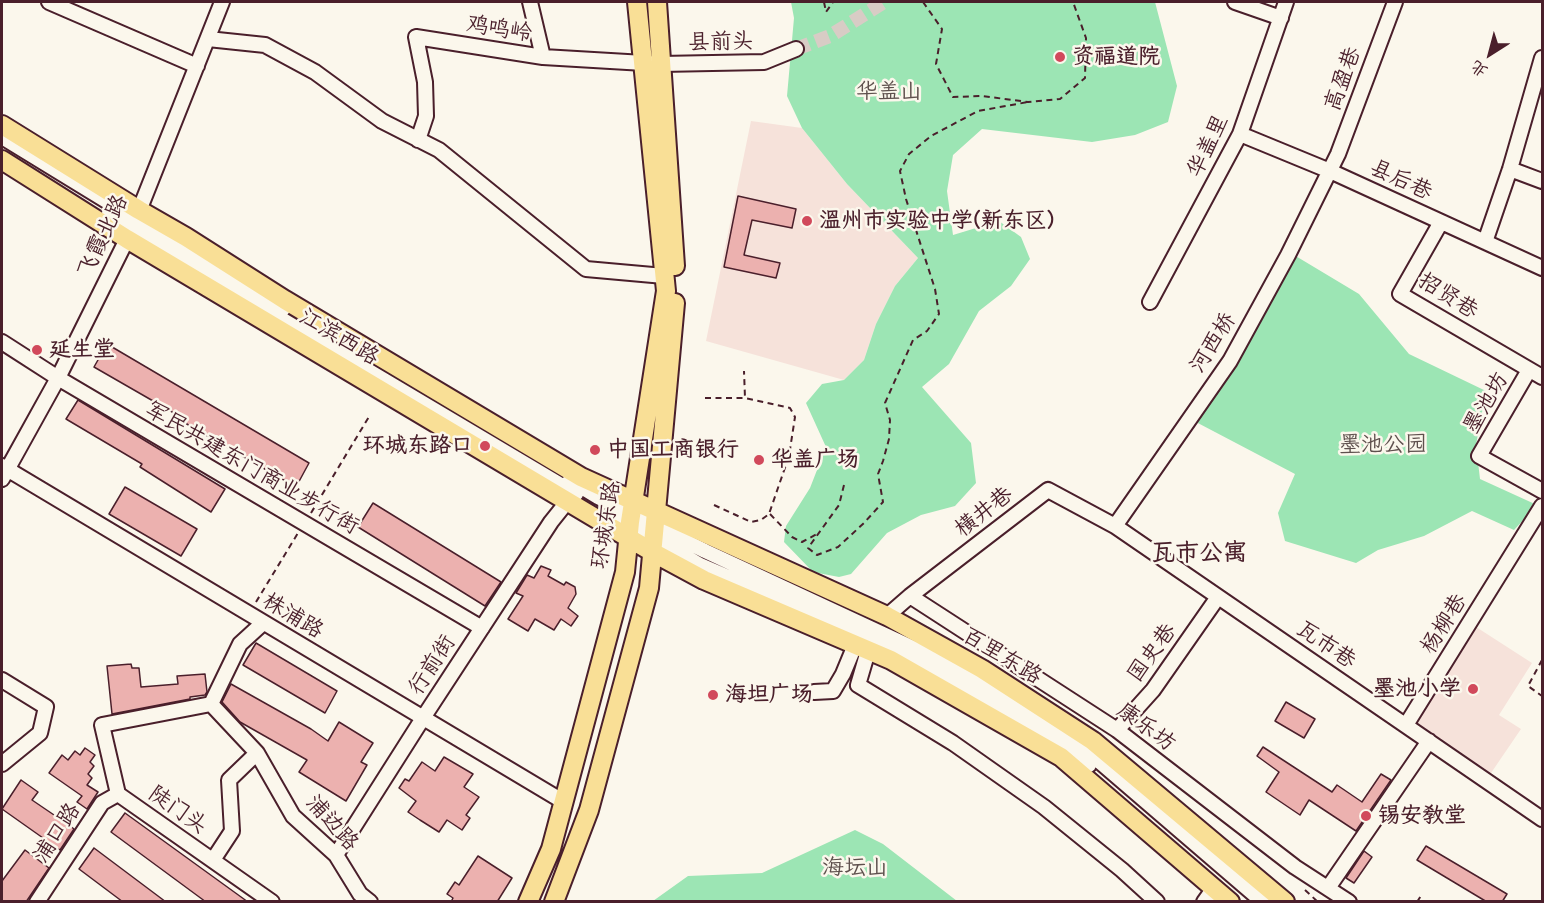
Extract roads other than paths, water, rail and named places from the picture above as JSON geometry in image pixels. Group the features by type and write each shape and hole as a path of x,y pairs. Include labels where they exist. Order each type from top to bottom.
{"main road":[{"name":"环城东路","path":"554,902 589,810 649,588 655,532 677,287 653,63 637,2"},
{"name":"环城东路","path":"528,902 551,849 625,572 666,291 653,63 657,2"},
{"name":"江滨西路","path":"2,125 133,225 567,502 631,519 655,532"},
{"name":"江滨西路","path":"2,160 133,225 186,237 285,300 570,471 631,519 655,532"},
{"name":"百里东路","path":"655,532 789,570 887,616 982,669 1093,741 1285,902"},
{"path":"655,532 704,580 891,660 1060,757 1209,895 1230,902"}],"street":[{"path":"50,2 197,66"},
{"name":"飞霞北路","path":"3,471 58,378 133,225 222,2"},
{"path":"530,2 543,57"},
{"path":"1235,2 1281,18"},
{"name":"华盖里","path":"1150,302 1240,134 1286,2"},
{"name":"高盈巷","path":"1330,171 1395,2"},
{"name":"鸡鸣岭","path":"418,140 426,116 424,82 416,37 543,57 653,63"},
{"path":"208,39 265,45 315,72 382,121 439,150 586,269 664,276"},
{"name":"县前头","path":"653,63 764,62 796,49"},
{"path":"1485,242 1510,169 1542,58"},
{"name":"县后巷","path":"1240,134 1330,171 1542,268"},
{"path":"2,137 133,225"},
{"path":"2,150 133,225"},
{"path":"1510,169 1542,182"},
{"name":"河西桥","path":"1115,526 1230,361 1288,255 1330,171"},
{"name":"招贤巷","path":"1441,222 1400,294 1542,377"},
{"name":"军民共建东门商业步行街","path":"2,342 58,378 482,628"},
{"name":"墨池坊","path":"1530,370 1479,456 1542,491"},
{"name":"株浦路","path":"3,471 564,802"},
{"name":"横井巷","path":"887,616 1048,490 1115,526"},
{"name":"行前街","path":"336,855 551,522 567,502"},
{"name":"杨柳巷","path":"1406,725 1542,506"},
{"name":"瓦市巷","path":"1115,526 1542,819"},
{"path":"655,532 700,565 878,642 951,678 1067,747 1172,833 1251,902"},
{"path":"655,532 705,550 952,666 995,692 1078,744 1263,902"},
{"name":"康乐坊","path":"910,596 1117,730 1295,867 1349,902"},
{"name":"国史巷","path":"1117,730 1153,690 1218,597"},
{"path":"211,704 240,644 263,623"},
{"path":"814,692 833,691 862,648"},
{"path":"862,648 858,685 953,744 1044,807 1122,870 1157,902"},
{"path":"2,680 46,707 40,733 2,764"},
{"name":"陡门头","path":"211,704 102,725 118,794 272,902"},
{"name":"浦边路","path":"211,704 257,753 293,816 336,855 360,894 370,902"},
{"path":"1328,888 1429,741"},
{"path":"213,860 232,831 229,780 257,753"},
{"name":"浦口路","path":"37,902 102,802 118,794"}],"tunnel":[{"path":"796,49 830,36 884,2"}],"place":[{"name":"资福道院","path":"1060,57"},
{"name":"温州市实验中学(新东区)","path":"807,221"},
{"name":"延生堂","path":"37,350"},
{"name":"环城东路口","path":"485,446"},
{"name":"中国工商银行","path":"595,450"},
{"name":"华盖广场","path":"759,460"},
{"name":"墨池小学","path":"1473,689"},
{"name":"海坦广场","path":"713,695"},
{"name":"锡安教堂","path":"1366,816"}],"district":[{"name":"瓦市公寓","path":"1199,553"}],"park label":[{"name":"华盖山","path":"889,92"},
{"name":"墨池公园","path":"1383,445"},
{"name":"海坛山","path":"855,868"}]}
